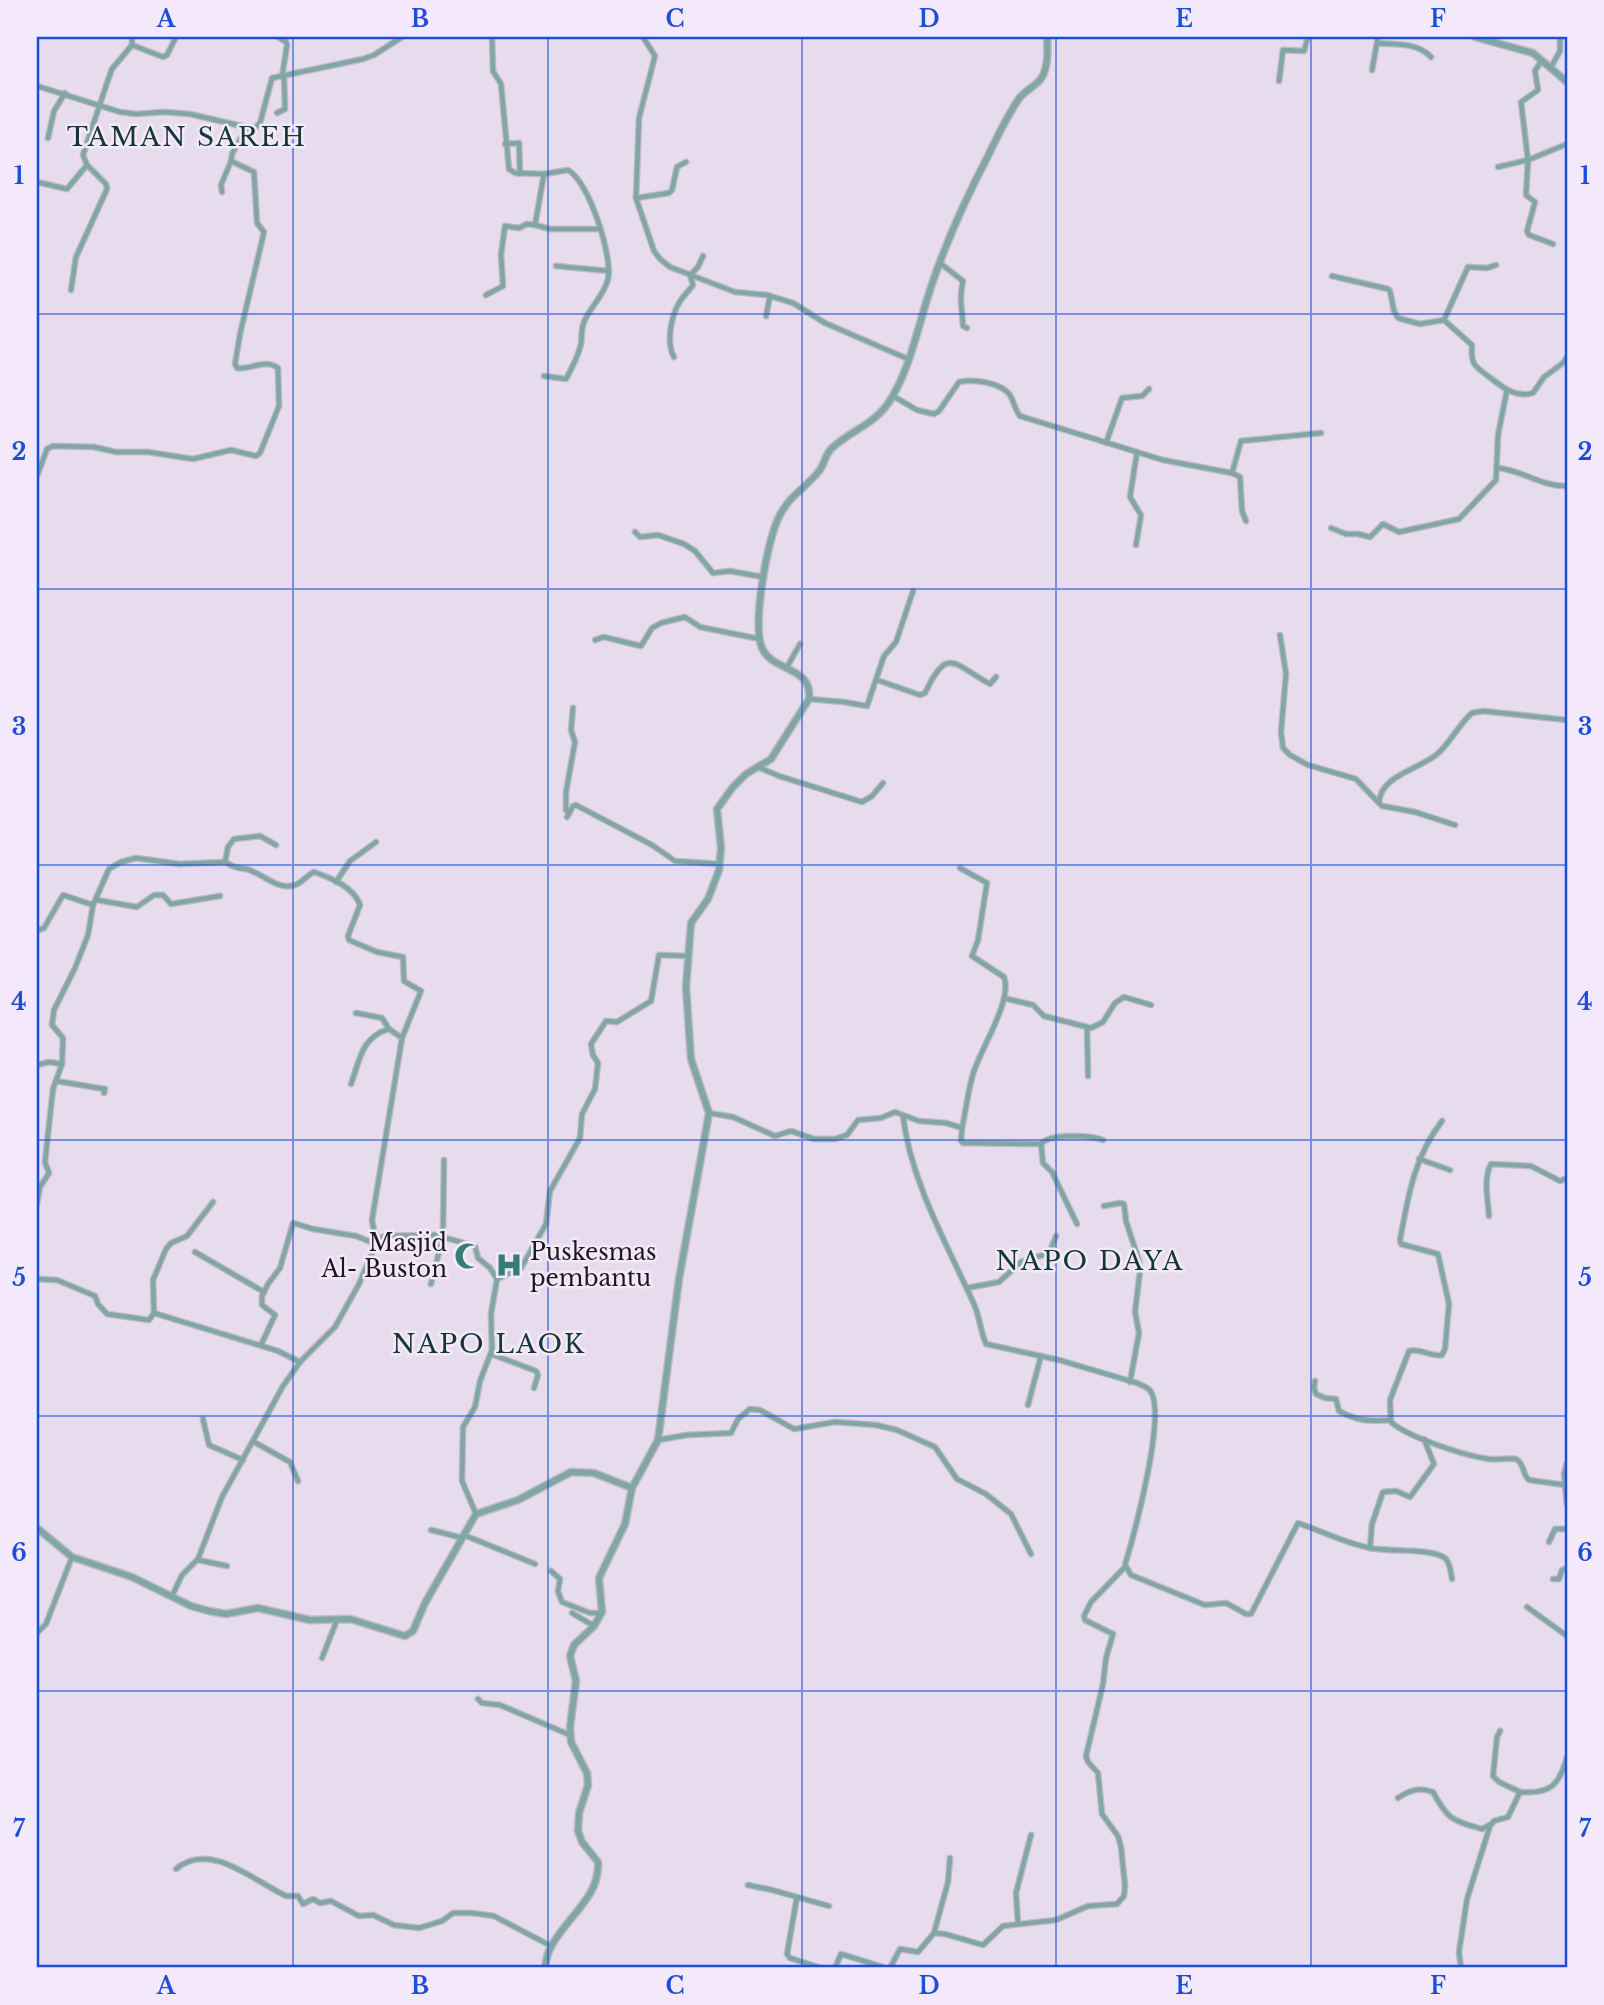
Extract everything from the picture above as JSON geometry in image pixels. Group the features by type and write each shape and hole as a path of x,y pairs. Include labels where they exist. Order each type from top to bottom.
{"street":[{"path":"71,290 76,257 107,189 106,184 87,165 83,155 112,69 132,45 132,37"},
{"path":"132,45 163,57 167,55 176,37"},
{"path":"277,113 285,108 283,77 287,46 286,42 278,37"},
{"path":"37,86 136,114 190,114 254,129 259,125 270,80 374,55 402,37"},
{"path":"492,37 493,74 501,84 505,145 510,171 520,174 544,174 568,170 574,173 590,201 604,236 609,271 604,291 584,323 577,357 566,379 544,376"},
{"path":"643,37 655,56 639,118 636,198 654,251 660,260 670,267 735,292 770,296 793,303 825,323 908,359"},
{"path":"545,1968 551,1946 592,1891 598,1873 596,1857 579,1836 579,1813 587,1791 588,1777 573,1748 570,1735 576,1681 570,1656 574,1645 594,1626 601,1613 603,1608 599,1578 625,1524 632,1488 658,1440 679,1279 709,1113 691,1059 686,987 691,923 708,899 720,864 718,806 741,778 766,764 776,753 809,699 803,677 765,654 760,639 764,561 777,520 790,498 818,472 831,449 872,421 891,398 908,359 940,264 982,167 1019,98 1041,79 1047,57 1047,37"},
{"path":"1279,81 1283,50 1304,51 1308,37"},
{"path":"1372,70 1378,37"},
{"path":"1475,37 1527,50 1542,59 1567,82"},
{"path":"1551,67 1560,51 1560,37"},
{"path":"1377,43 1413,46 1431,57"},
{"path":"1542,59 1535,71 1538,90 1521,102 1528,160 1526,195 1535,202 1528,233 1553,244"},
{"path":"48,138 54,111 65,93"},
{"path":"222,192 221,185 232,154 247,127"},
{"path":"505,145 519,144 520,174"},
{"path":"1498,167 1528,160 1567,144"},
{"path":"37,476 47,449 53,446 94,447 116,453 148,452 193,459 231,450 256,456 260,453 279,406 278,368 268,363 242,369 235,364 264,232 257,223 254,172 231,161"},
{"path":"636,198 668,193 674,184 677,167 686,162"},
{"path":"37,182 68,189 87,165"},
{"path":"535,225 544,174"},
{"path":"486,295 503,286 500,255 505,226 519,228 529,223 550,229 600,229"},
{"path":"690,275 703,256"},
{"path":"940,264 963,281 959,299 963,326 967,328"},
{"path":"1444,320 1467,268 1487,268 1496,264"},
{"path":"556,266 609,271"},
{"path":"674,357 669,335 678,303 693,285 690,275"},
{"path":"1332,276 1388,289 1398,318 1420,324 1444,320"},
{"path":"766,316 770,296"},
{"path":"1444,320 1472,345 1472,360 1477,368 1494,382 1519,394 1533,393 1544,377 1567,357"},
{"path":"891,398 917,410 934,414 959,382 998,387 1008,392 1020,416 1163,460 1232,473 1240,477 1242,511 1246,521"},
{"path":"1106,443 1122,398 1142,396 1149,389"},
{"path":"1331,528 1346,534 1370,537 1384,523 1399,532 1459,519 1495,483 1498,435 1507,390"},
{"path":"1232,473 1241,441 1321,433"},
{"path":"1136,545 1141,515 1130,497 1137,452"},
{"path":"1498,468 1512,470 1531,480 1567,486"},
{"path":"635,532 640,537 658,536 684,544 695,551 713,573 730,572 764,577"},
{"path":"809,699 867,706 884,656 896,642 913,591"},
{"path":"595,640 604,637 641,646 652,628 685,617 700,627 760,639"},
{"path":"1280,635 1286,674 1280,732 1283,748 1308,765 1356,779 1387,808 1415,812 1455,825"},
{"path":"787,667 800,644"},
{"path":"877,680 920,695 925,693 941,666 948,662 956,663 990,684 996,677"},
{"path":"573,708 571,730 575,742 566,792 568,815 576,805 652,845 675,861 720,864"},
{"path":"1379,803 1385,786 1437,755 1472,713 1483,711 1567,720"},
{"path":"758,767 862,802 872,796 883,782"},
{"path":"225,862 228,847 234,839 260,836 276,845"},
{"path":"336,882 350,861 376,842"},
{"path":"37,1203 40,1187 48,1173 45,1159 52,1095 62,1064 63,1038 52,1023 54,1010 88,935 89,918 109,869 136,858 180,864 225,862 280,885 297,885 312,872 353,892 360,905 348,936 349,940 377,952 403,957 404,981 421,990 402,1038 373,1220 377,1241 359,1284 335,1327 300,1362 283,1386 222,1497 197,1560 181,1575 172,1596"},
{"path":"960,868 987,883 978,940 972,956 1006,979 1003,998 974,1074 961,1141 1041,1144 1050,1138 1081,1136 1103,1140"},
{"path":"37,931 44,928 63,895 137,907 159,894 171,904 220,896"},
{"path":"497,1279 521,1268 546,1224 550,1191 580,1138 582,1114 595,1089 598,1063 591,1044 607,1021 617,1022 651,1001 659,955 688,956"},
{"path":"1003,998 1033,1005 1044,1016 1087,1028 1103,1022 1115,1003 1124,997 1151,1005"},
{"path":"356,1013 382,1018 389,1029 402,1038"},
{"path":"1087,1028 1088,1076"},
{"path":"351,1084 365,1043 374,1035 389,1029"},
{"path":"37,1065 49,1062 62,1064"},
{"path":"56,1081 80,1087 100,1087 105,1090 104,1093"},
{"path":"709,1113 733,1117 775,1136 791,1131 814,1139 827,1140 847,1135 858,1121 881,1118 895,1112 919,1121 946,1123 962,1128"},
{"path":"903,1116 912,1165 980,1319 986,1344 1130,1381 1150,1389 1154,1409 1150,1462 1135,1535 1125,1567 1091,1602 1084,1614 1086,1620 1113,1634 1086,1756 1098,1773 1102,1814 1119,1838 1124,1896 1117,1904 1088,1906 1056,1920 1000,1928 983,1945 934,1933"},
{"path":"1391,1420 1391,1396 1409,1351 1416,1350 1437,1356 1442,1355 1445,1349 1449,1304 1438,1254 1402,1244 1400,1240 1410,1185 1419,1158 1427,1139 1441,1121"},
{"path":"1041,1144 1043,1163 1052,1172 1077,1224"},
{"path":"1419,1158 1450,1170"},
{"path":"431,1284 443,1236 444,1160"},
{"path":"1489,1216 1490,1164 1531,1166 1560,1181 1567,1178"},
{"path":"37,1279 57,1280 95,1296 98,1304 109,1315 146,1321 154,1312 152,1286 166,1249 171,1243 187,1236 213,1202"},
{"path":"1104,1206 1124,1204 1126,1222 1139,1261 1140,1279 1135,1312 1139,1333 1130,1381"},
{"path":"261,1345 275,1315 262,1305 264,1292 279,1268 295,1222 313,1229 377,1241 392,1235 443,1236 477,1247 478,1258 490,1268 497,1279 491,1308 491,1354 480,1381 475,1407 463,1427 463,1481 476,1514"},
{"path":"967,1288 999,1282 1024,1260 1049,1254 1056,1237"},
{"path":"195,1252 264,1292"},
{"path":"154,1312 261,1345 300,1362"},
{"path":"491,1354 537,1372 534,1388"},
{"path":"1028,1405 1041,1356"},
{"path":"1315,1381 1316,1394 1336,1399 1339,1411 1350,1418 1391,1420 1402,1430 1424,1439 1489,1459 1516,1459 1523,1465 1524,1474 1529,1480 1565,1485"},
{"path":"658,1440 687,1435 731,1433 738,1419 750,1409 760,1410 794,1429 835,1422 892,1429 935,1447 957,1479 991,1497 1011,1514 1031,1554"},
{"path":"203,1419 209,1445 243,1460"},
{"path":"1370,1548 1372,1524 1383,1492 1396,1491 1410,1497 1434,1464 1424,1439"},
{"path":"254,1442 290,1462 298,1481"},
{"path":"1567,1463 1564,1474 1567,1504"},
{"path":"37,1528 72,1557 132,1577 191,1606 226,1614 258,1608 310,1620 356,1620 395,1635 410,1634 476,1514 518,1500 570,1472 594,1473 632,1488"},
{"path":"1125,1567 1133,1576 1205,1605 1226,1603 1249,1615 1253,1612 1298,1523 1320,1533 1370,1548 1420,1551 1444,1558 1448,1561 1452,1579"},
{"path":"1549,1542 1555,1529 1567,1529"},
{"path":"431,1530 463,1536 535,1564"},
{"path":"37,1633 46,1624 72,1557"},
{"path":"197,1560 227,1566"},
{"path":"1553,1579 1559,1579 1562,1570 1567,1568"},
{"path":"551,1571 560,1579 558,1591 562,1602 590,1613 601,1613"},
{"path":"1527,1607 1567,1636"},
{"path":"572,1613 594,1626"},
{"path":"322,1658 337,1619"},
{"path":"478,1699 482,1703 500,1704 570,1735"},
{"path":"1500,1731 1493,1776 1499,1782 1520,1792 1539,1793 1552,1786 1563,1771 1567,1757"},
{"path":"1398,1798 1413,1790 1428,1790 1433,1792 1441,1808 1451,1818 1482,1829 1508,1817 1520,1792"},
{"path":"1461,1968 1460,1947 1466,1899 1491,1824"},
{"path":"1018,1924 1016,1893 1031,1835"},
{"path":"176,1869 188,1860 212,1858 286,1896 298,1896 302,1903 313,1899 320,1903 331,1901 359,1916 375,1916 394,1926 425,1928 453,1913 470,1912 494,1916 551,1946"},
{"path":"835,1968 841,1954 888,1968 900,1949 918,1952 934,1933 948,1882 950,1858"},
{"path":"748,1885 829,1906"},
{"path":"797,1897 787,1954 790,1958 821,1968"}],"place":[{"name":"Masjid Al- Buston","path":"468,1256"},
{"name":"Puskesmas pembantu","path":"509,1265"}],"district":[{"name":"TAMAN SAREH","path":"187,137"},
{"name":"NAPO DAYA","path":"1090,1261"},
{"name":"NAPO LAOK","path":"489,1344"}]}
